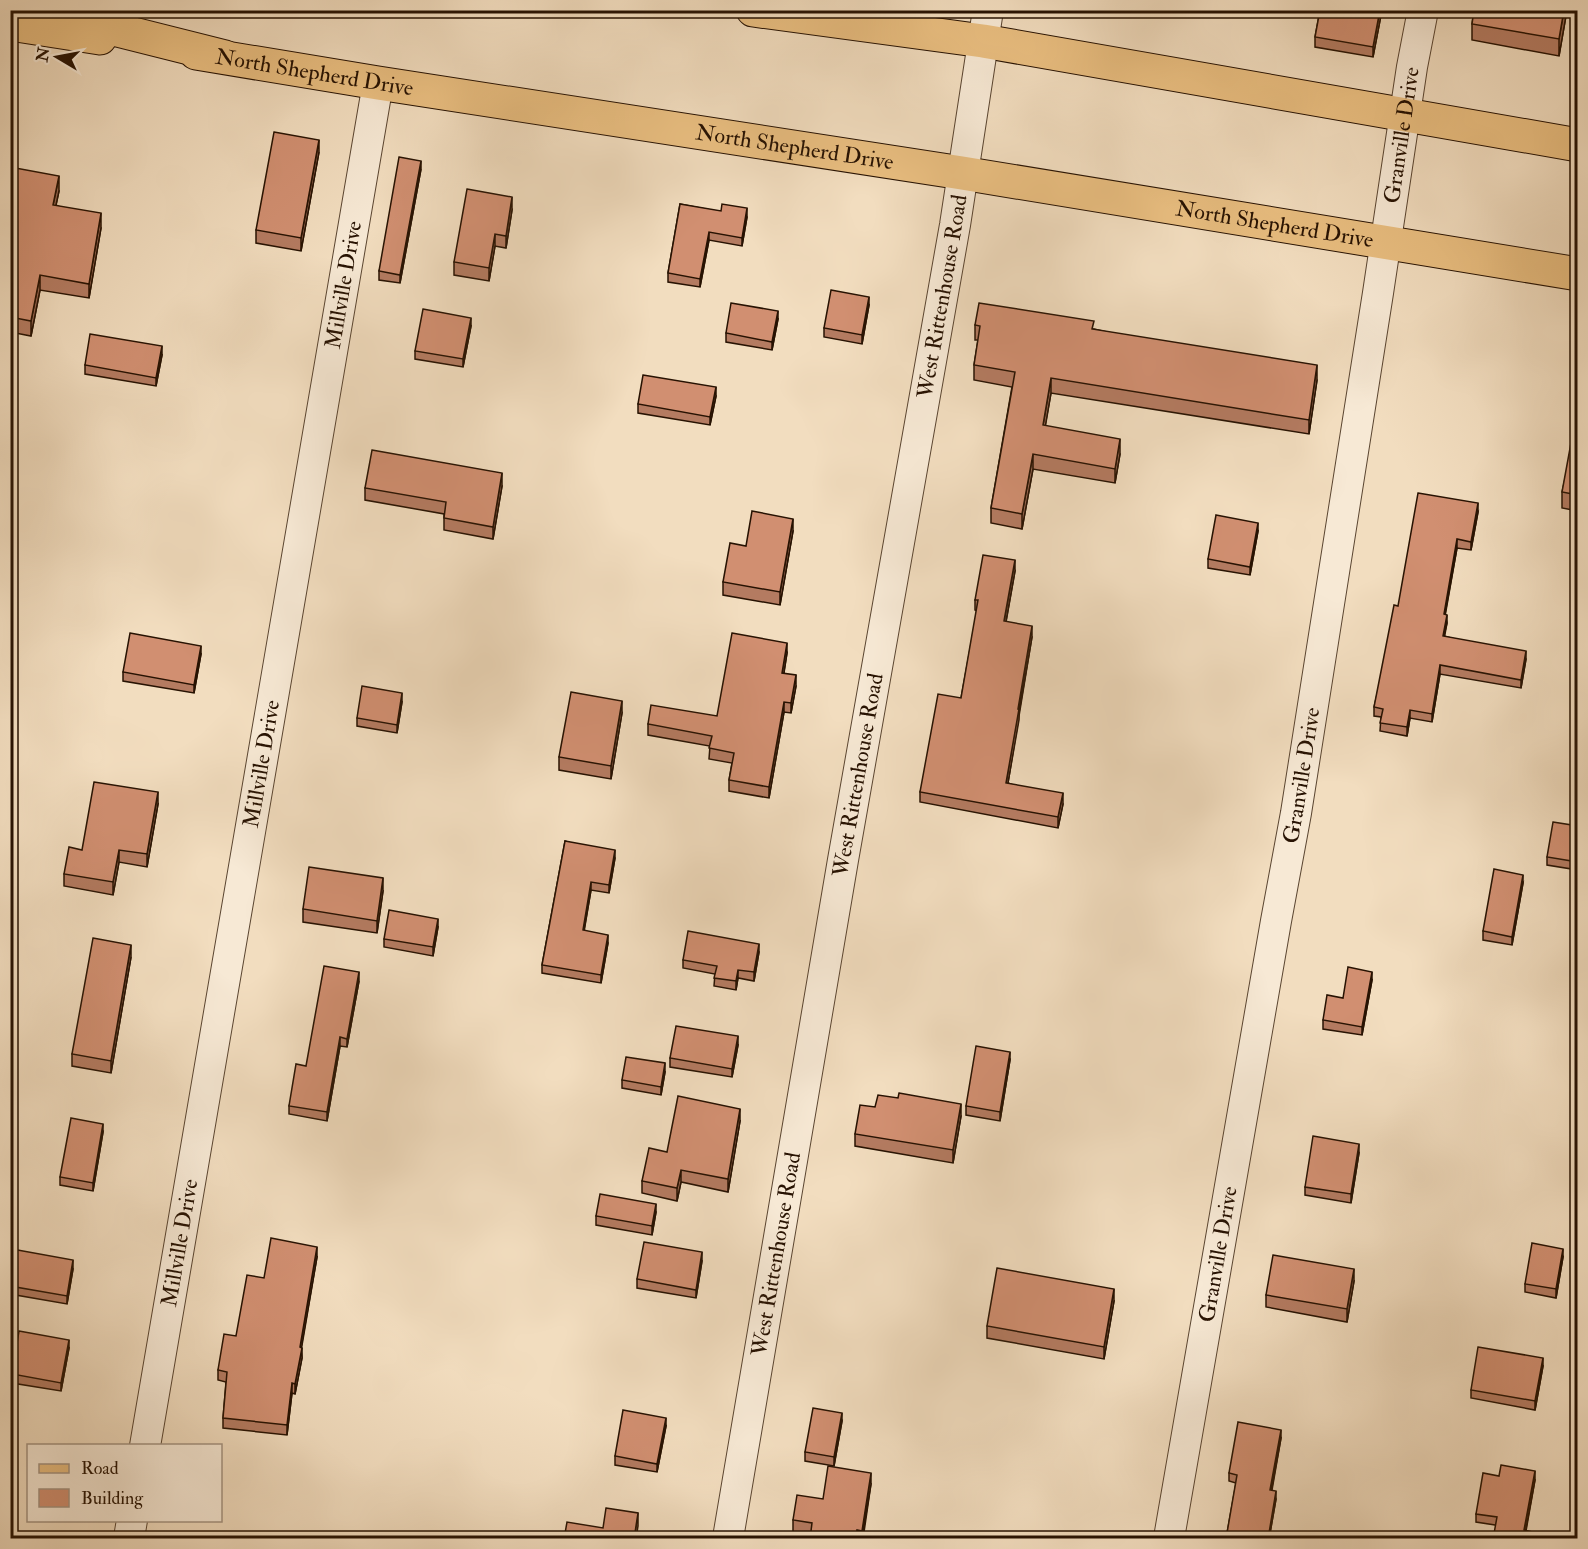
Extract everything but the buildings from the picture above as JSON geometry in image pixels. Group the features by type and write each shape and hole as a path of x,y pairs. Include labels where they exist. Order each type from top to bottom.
{"main road":[{"path":"38,10 225,57"},
{"path":"753,10 986,26 1405,115 1578,145"},
{"name":"North Shepherd Drive","path":"10,24 225,57 378,84 962,173 1578,274"}],"street":[{"name":"Granville Drive","path":"1169,1539 1296,813 1412,68 1423,10"},
{"name":"West Rittenhouse Road","path":"728,1539 841,871 955,225 986,26"},
{"name":"Millville Drive","path":"145,1444 378,84"},
{"path":"129,1539 132,1522"}]}
